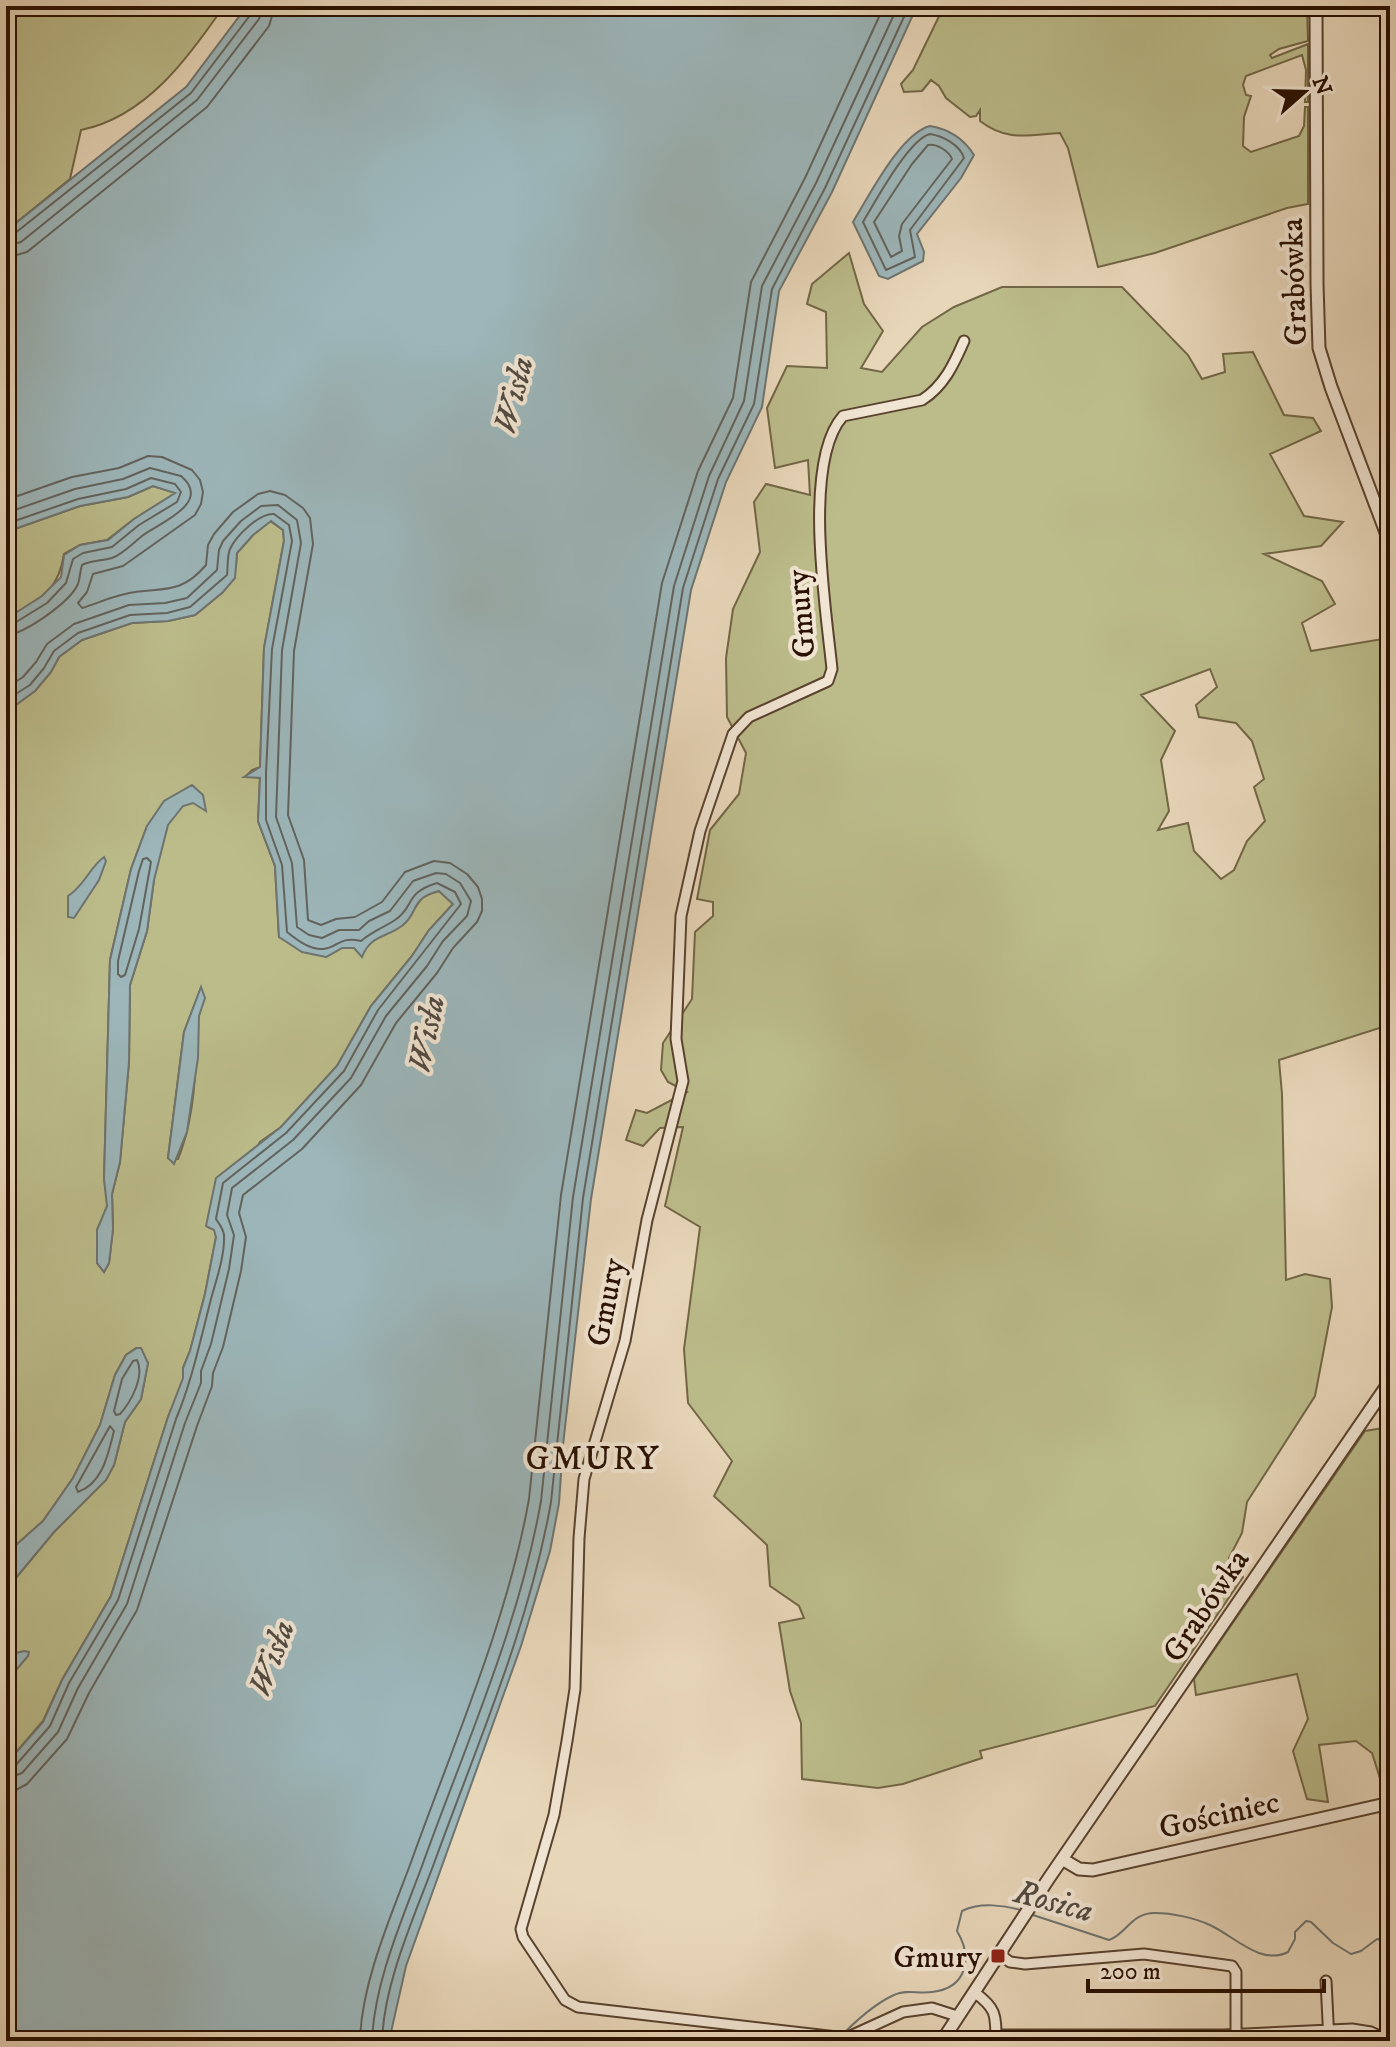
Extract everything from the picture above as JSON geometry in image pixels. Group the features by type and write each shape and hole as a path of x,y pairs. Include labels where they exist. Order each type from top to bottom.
{"street":[{"name":"Grabówka","path":"1316,6 1319,348 1390,543"},
{"name":"Gmury","path":"957,2016 932,2008 903,2012 846,2038 831,2038 578,2007 565,2000 523,1937 521,1929 554,1815 575,1689 579,1538 584,1479 625,1341 647,1220 683,1081 676,1039 681,916 700,831 733,734 749,717 828,681 832,669 818,507 835,425 843,416 922,400 931,395 951,371 964,341"},
{"name":"Grabówka","path":"942,2041 1062,1859 1390,1381"},
{"name":"Gościniec","path":"1062,1859 1079,1869 1093,1870 1390,1803"},
{"path":"999,1954 1010,1962 1025,1964 1144,1954 1232,1966 1236,1972 1236,2034"},
{"path":"1326,1981 1329,2041"},
{"path":"974,1992 992,2006 996,2038 1236,2034 1328,2029 1371,2032 1390,2041"}],"green space":[{"path":"6,6 224,6 181,64 146,98 104,123 81,130 70,179 6,231"},
{"path":"944,6 1307,6 1308,41 1279,49 1270,55 1272,58 1308,44 1308,102 1305,102 1306,70 1302,55 1246,76 1243,85 1246,95 1251,96 1244,117 1243,146 1251,152 1299,136 1304,126 1305,107 1308,107 1308,204 1287,208 1155,253 1098,267 1068,148 1060,133 1018,136 990,128 980,121 980,110 976,116 970,117 946,98 931,80 922,91 904,92 901,84 913,70"},
{"path":"849,253 864,304 883,331 861,368 882,372 922,327 954,307 1002,287 1122,287 1188,355 1202,379 1225,372 1223,354 1253,352 1284,415 1313,418 1321,431 1270,454 1304,516 1343,522 1321,546 1264,554 1322,581 1335,604 1302,623 1311,651 1388,638 1390,643 1390,729 1386,732 1383,758 1390,785 1390,1018 1386,1026 1279,1060 1286,1280 1305,1274 1330,1279 1332,1307 1315,1396 1247,1502 1242,1533 1229,1558 1243,1577 1155,1706 980,1751 982,1758 903,1784 878,1788 802,1779 801,1723 790,1691 779,1623 804,1618 799,1606 770,1586 767,1545 714,1496 732,1461 688,1403 684,1349 700,1227 665,1206 683,1127 660,1128 643,1146 626,1140 636,1110 647,1113 687,1092 668,1082 661,1070 663,1043 692,999 695,932 713,916 713,902 697,899 710,830 739,794 746,753 727,717 726,658 733,609 760,552 754,502 766,484 810,495 808,460 775,468 767,408 787,366 827,368 826,312 807,304 812,284","holes":["1210,669 1217,687 1196,705 1199,717 1236,723 1252,741 1264,779 1254,787 1265,821 1247,841 1234,870 1221,879 1194,851 1188,823 1158,830 1169,811 1161,760 1175,731 1141,695"]},
{"path":"153,486 176,493 107,540 80,545 64,554 57,578 45,594 6,619 6,532 80,506 128,497"},
{"path":"270,521 283,530 284,541 264,648 260,767 245,777 260,777 258,821 275,866 279,937 326,957 342,948 365,948 379,936 403,925 424,895 439,891 453,904 429,930 371,1006 337,1066 281,1127 260,1142 208,1227 215,1230 216,1237 205,1294 183,1368 184,1378 168,1417 111,1596 62,1680 43,1721 6,1764 6,1586 106,1480 114,1465 125,1422 141,1399 148,1363 136,1348 126,1355 115,1375 100,1425 73,1478 43,1521 6,1554 6,712 35,691 59,657 82,640 132,623 168,621 195,615 223,592 236,567 237,553","holes":["147,826 154,880 147,931 130,985 129,1062 120,1162 112,1194 113,1229 109,1263 104,1272 97,1263 97,1230 108,1206 104,1179 110,960 131,869","201,988 190,1117 178,1159 168,1158 184,1032"]},
{"path":"1390,1427 1390,1789 1384,1791 1372,1753 1356,1741 1319,1745 1328,1802 1307,1799 1293,1751 1308,1719 1297,1674 1196,1695 1194,1679 1365,1431"}],"water":[{"name":"Wisła","path":"247,6 917,6 832,192 779,291 762,407 726,482 691,590 591,1199 559,1503 550,1551 521,1646 406,1966 389,2041 6,2041 6,1764 43,1722 62,1680 111,1596 183,1378 183,1368 205,1294 216,1237 214,1230 206,1226 216,1178 281,1127 337,1066 371,1006 429,930 453,904 439,891 423,898 403,925 375,940 362,957 354,948 342,948 326,957 302,952 279,937 275,866 258,821 260,778 244,777 260,767 264,648 284,541 283,530 271,521 237,553 235,578 195,615 168,621 132,623 82,640 59,657 35,691 6,712 6,619 42,596 61,577 64,555 80,545 108,540 175,493 153,486 128,497 80,506 6,532 6,231 186,87"},
{"path":"930,126 955,136 974,155 961,178 917,234 924,252 923,261 888,279 879,276 853,222 897,153 919,131"},
{"path":"192,785 203,795 206,811 193,803 183,806 168,825 154,880 147,931 130,985 129,1062 120,1162 112,1194 113,1229 109,1263 104,1272 97,1263 97,1230 107,1206 104,1179 110,960 131,869 147,826 164,801"},
{"path":"104,857 106,861 99,880 74,918 68,917 68,896"},
{"path":"201,987 205,998 199,1016 198,1058 187,1132 174,1164 168,1158 184,1032"},
{"path":"141,1348 148,1363 141,1399 125,1422 114,1465 106,1480 6,1586 6,1554 43,1521 73,1478 100,1425 115,1375 126,1355"},
{"path":"24,1651 29,1652 28,1656 6,1682 6,1661"}],"waterway":[{"name":"Rosica","path":"843,2034 874,2007 894,1995 944,1989 960,1978 965,1961 965,1951 957,1931 962,1911 993,1905 1024,1911"},
{"name":"Rosica","path":"1030,1914 1109,1940 1140,1916 1155,1913 1176,1915 1210,1925 1248,1948 1268,1955 1288,1952 1295,1932 1306,1921 1351,1954 1377,1939 1390,1942"},
{"name":"Rosica","path":"662,2041 682,2032 696,2041"},
{"name":"Rosica","path":"755,2041 762,2038 775,2041"},
{"name":"Rosica","path":"598,2041 613,2041"}],"place":[{"name":"Gmury","path":"998,1956"}],"district":[{"name":"GMURY","path":"593,1457"}]}
